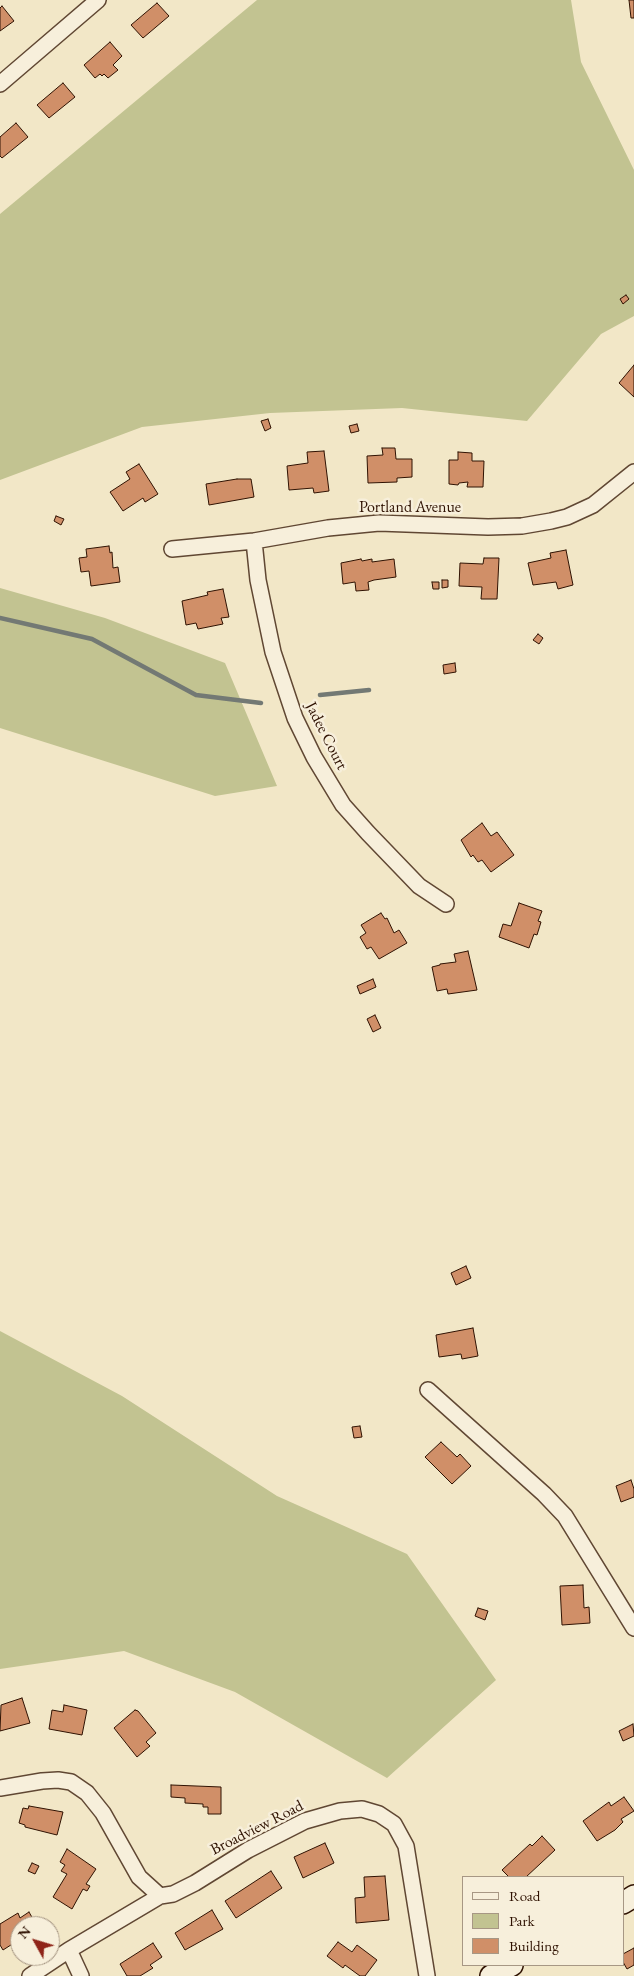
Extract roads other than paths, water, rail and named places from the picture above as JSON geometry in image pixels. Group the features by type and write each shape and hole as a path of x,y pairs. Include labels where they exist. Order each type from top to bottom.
{"main road":[{"path":"491,1976 510,1966"}],"street":[{"path":"0,84 98,0"},
{"name":"Portland Avenue","path":"172,549 379,523 522,526 567,517 593,505 634,472"},
{"name":"Jadee Court","path":"254,540 258,580 272,652 295,718 314,757 343,805 368,833 418,886 446,904"},
{"path":"428,1390 544,1494 565,1516 634,1628"},
{"path":"0,1788 50,1780 71,1782 87,1793 103,1813 139,1877 160,1896"},
{"name":"Broadview Road","path":"30,1976 69,1950 160,1896 174,1894 248,1850 305,1821 340,1811 362,1809 379,1814 394,1824 406,1846 427,1976"},
{"path":"69,1950 81,1976"}],"waterway":[{"path":"0,618 92,639 196,695 261,703"},
{"path":"320,695 369,690"}]}
